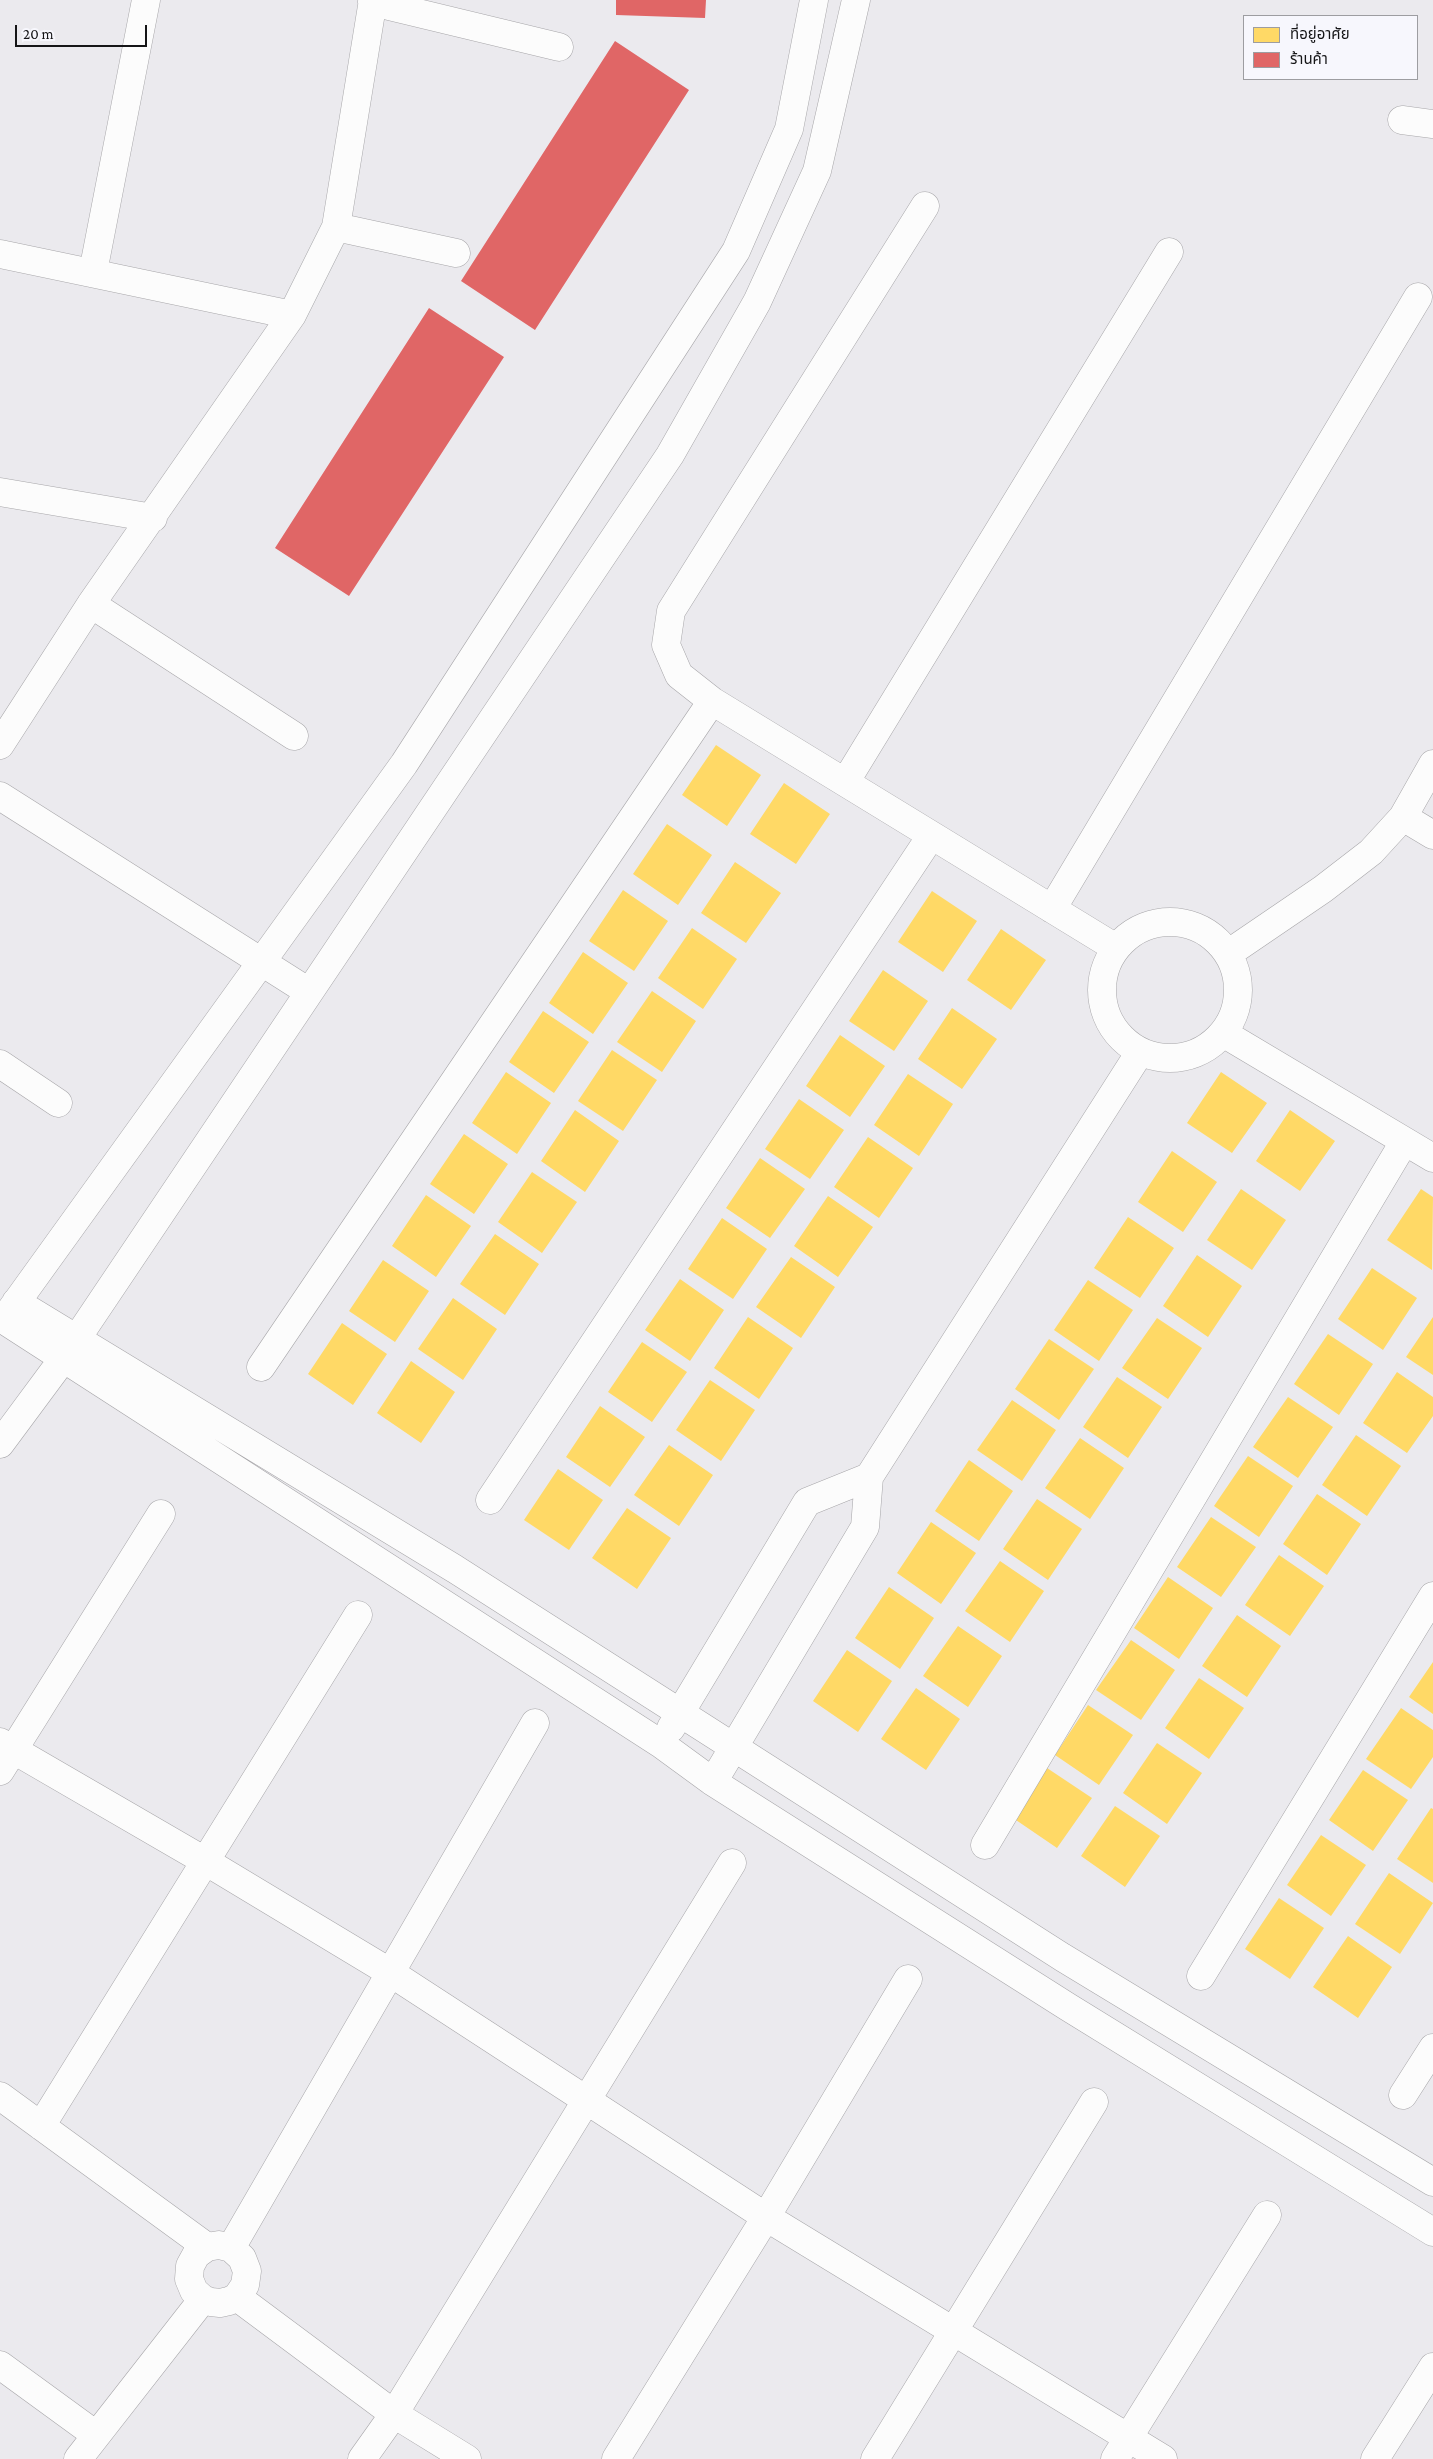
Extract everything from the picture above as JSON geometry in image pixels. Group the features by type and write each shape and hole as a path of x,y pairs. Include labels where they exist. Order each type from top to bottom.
{"street":[{"path":"93,272 146,0"},
{"path":"814,0 789,129 736,251 404,764 7,1316 70,1349 455,1568 1062,1957 1433,2182"},
{"path":"0,1444 70,1349 670,455 757,302 816,171 856,0"},
{"path":"0,745 91,604 153,518 292,315 336,227 372,1 559,47"},
{"path":"1402,120 1433,124"},
{"path":"924,206 671,611 666,645 679,675 712,701 846,781 931,836 1116,948"},
{"path":"336,227 456,253"},
{"path":"846,781 1169,252"},
{"path":"0,254 292,315"},
{"path":"1052,909 1418,297"},
{"path":"0,492 153,518"},
{"path":"91,604 294,736"},
{"path":"261,1367 712,701"},
{"path":"1229,953 1323,889 1371,852 1403,817 1433,764"},
{"path":"0,796 309,992"},
{"path":"1403,817 1433,835"},
{"path":"490,1500 931,836"},
{"path":"1160,921 1186,922 1211,934 1229,953 1236,972 1239,994 1234,1014 1223,1033 1214,1042 1191,1055 1165,1058 1140,1052 1123,1040 1111,1024 1104,1005 1102,985 1105,972 1116,948 1136,930 1160,921"},
{"path":"1223,1033 1433,1158"},
{"path":"713,1782 736,1747 866,1527 869,1477 1140,1052"},
{"path":"0,1064 58,1103"},
{"path":"984,1844 1404,1142"},
{"path":"70,1349 661,1744 713,1782 1068,2007 1433,2232"},
{"path":"661,1744 807,1502 869,1477"},
{"path":"161,1514 4,1754 206,1861 391,1973 766,2216 954,2330 1122,2448 1163,2459"},
{"path":"1201,1976 1433,1596"},
{"path":"41,2126 358,1615"},
{"path":"3,2106 41,2126 219,2248 242,2258 246,2271 245,2285 237,2297 220,2304 203,2299 192,2285 190,2266 196,2255 219,2248 391,1973 535,1723"},
{"path":"362,2459 394,2414 732,1864"},
{"path":"616,2459 766,2216 908,1979"},
{"path":"1403,2095 1433,2048"},
{"path":"875,2459 1094,2102"},
{"path":"1364,2190 1386,2152"},
{"path":"1122,2448 1267,2214"},
{"path":"237,2297 394,2414 466,2459"},
{"path":"78,2459 203,2299"},
{"path":"0,2365 96,2434"},
{"path":"1375,2459 1433,2367"}],"building: ที่อยู่อาศัย":[{"path":"716,745 761,775 727,826 682,795"},
{"path":"784,783 830,814 796,864 750,834"},
{"path":"667,824 712,855 678,905 633,874"},
{"path":"735,862 781,893 746,943 701,913"},
{"path":"623,890 668,921 634,971 589,941"},
{"path":"932,891 977,921 943,972 898,942"},
{"path":"692,928 737,959 703,1009 658,978"},
{"path":"1001,929 1046,960 1011,1010 967,980"},
{"path":"583,952 628,983 593,1034 549,1003"},
{"path":"883,970 928,1001 894,1051 849,1021"},
{"path":"652,991 696,1021 662,1072 617,1042"},
{"path":"952,1008 997,1039 962,1089 918,1059"},
{"path":"543,1011 589,1042 554,1093 509,1062"},
{"path":"840,1035 885,1066 850,1117 806,1086"},
{"path":"612,1050 657,1080 623,1131 578,1101"},
{"path":"506,1072 551,1103 517,1154 472,1123"},
{"path":"1221,1072 1267,1103 1232,1153 1187,1123"},
{"path":"908,1074 953,1104 919,1156 874,1125"},
{"path":"799,1099 844,1130 810,1179 765,1149"},
{"path":"575,1110 619,1141 585,1192 541,1161"},
{"path":"1290,1110 1335,1141 1300,1191 1256,1161"},
{"path":"464,1134 508,1164 474,1214 430,1184"},
{"path":"868,1137 913,1168 879,1218 834,1187"},
{"path":"1172,1151 1217,1182 1183,1232 1138,1202"},
{"path":"760,1158 805,1189 770,1238 726,1208"},
{"path":"532,1172 577,1202 542,1253 498,1222"},
{"path":"1241,1189 1286,1220 1252,1270 1207,1240"},
{"path":"1421,1189 1433,1197 1432,1270 1387,1240"},
{"path":"426,1195 471,1226 436,1277 392,1246"},
{"path":"828,1196 873,1227 838,1277 794,1246"},
{"path":"1128,1217 1174,1248 1140,1298 1094,1268"},
{"path":"722,1218 767,1249 733,1299 688,1269"},
{"path":"495,1234 539,1264 505,1315 460,1284"},
{"path":"1197,1255 1242,1286 1208,1337 1163,1306"},
{"path":"791,1257 835,1287 801,1338 756,1307"},
{"path":"383,1260 429,1291 395,1342 349,1311"},
{"path":"1372,1268 1417,1298 1383,1350 1338,1319"},
{"path":"680,1279 724,1310 690,1361 645,1330"},
{"path":"1088,1280 1133,1310 1099,1361 1054,1330"},
{"path":"453,1298 497,1329 463,1380 418,1349"},
{"path":"748,1317 793,1348 759,1399 714,1368"},
{"path":"1433,1317 1433,1375 1406,1357"},
{"path":"1157,1318 1202,1348 1168,1399 1122,1368"},
{"path":"342,1323 387,1354 353,1405 308,1374"},
{"path":"1328,1334 1373,1364 1339,1415 1294,1384"},
{"path":"1049,1339 1094,1369 1059,1420 1015,1389"},
{"path":"642,1342 687,1372 652,1422 608,1392"},
{"path":"411,1361 455,1392 421,1443 377,1413"},
{"path":"1397,1372 1433,1397 1433,1416 1407,1453 1363,1423"},
{"path":"1117,1377 1162,1407 1128,1458 1083,1427"},
{"path":"710,1380 755,1410 721,1461 676,1430"},
{"path":"1288,1397 1333,1427 1298,1478 1253,1447"},
{"path":"1012,1400 1056,1430 1022,1481 977,1450"},
{"path":"600,1406 645,1437 610,1487 566,1457"},
{"path":"1356,1435 1401,1466 1367,1516 1322,1485"},
{"path":"1080,1438 1124,1468 1090,1519 1045,1488"},
{"path":"669,1445 713,1475 679,1526 634,1495"},
{"path":"1248,1456 1293,1486 1259,1537 1214,1506"},
{"path":"969,1460 1013,1491 979,1541 935,1511"},
{"path":"558,1469 603,1500 569,1550 524,1520"},
{"path":"1317,1494 1361,1524 1327,1575 1283,1544"},
{"path":"1037,1499 1082,1529 1048,1580 1003,1549"},
{"path":"627,1508 671,1538 637,1589 592,1558"},
{"path":"1211,1517 1256,1547 1221,1597 1177,1567"},
{"path":"931,1522 976,1553 941,1604 897,1573"},
{"path":"1279,1555 1324,1586 1290,1636 1245,1605"},
{"path":"1000,1561 1044,1591 1010,1642 965,1611"},
{"path":"1168,1577 1213,1608 1179,1659 1134,1628"},
{"path":"889,1587 934,1618 900,1669 855,1638"},
{"path":"1237,1615 1281,1646 1247,1697 1202,1666"},
{"path":"958,1626 1002,1656 968,1707 923,1676"},
{"path":"1131,1640 1175,1670 1141,1720 1096,1690"},
{"path":"847,1650 892,1681 858,1732 813,1701"},
{"path":"1433,1662 1433,1714 1409,1697"},
{"path":"1199,1678 1244,1708 1209,1759 1165,1728"},
{"path":"916,1688 960,1719 926,1770 881,1739"},
{"path":"1088,1705 1133,1735 1099,1785 1055,1755"},
{"path":"1401,1708 1433,1730 1433,1757 1411,1789 1366,1759"},
{"path":"1157,1743 1202,1773 1167,1824 1123,1793"},
{"path":"1047,1768 1092,1798 1057,1848 1013,1818"},
{"path":"1363,1770 1408,1800 1373,1851 1329,1820"},
{"path":"1115,1806 1160,1836 1125,1887 1081,1856"},
{"path":"1431,1808 1433,1809 1433,1883 1397,1859"},
{"path":"1321,1835 1366,1865 1331,1916 1287,1885"},
{"path":"1389,1873 1433,1903 1400,1954 1355,1924"},
{"path":"1279,1898 1324,1928 1290,1979 1245,1949"},
{"path":"1348,1936 1392,1967 1358,2018 1313,1987"}],"building: ร้านค้า":[{"path":"616,0 706,0 705,18 616,15"},
{"path":"615,41 689,90 535,330 461,281"},
{"path":"429,308 504,357 349,596 275,548"}]}
